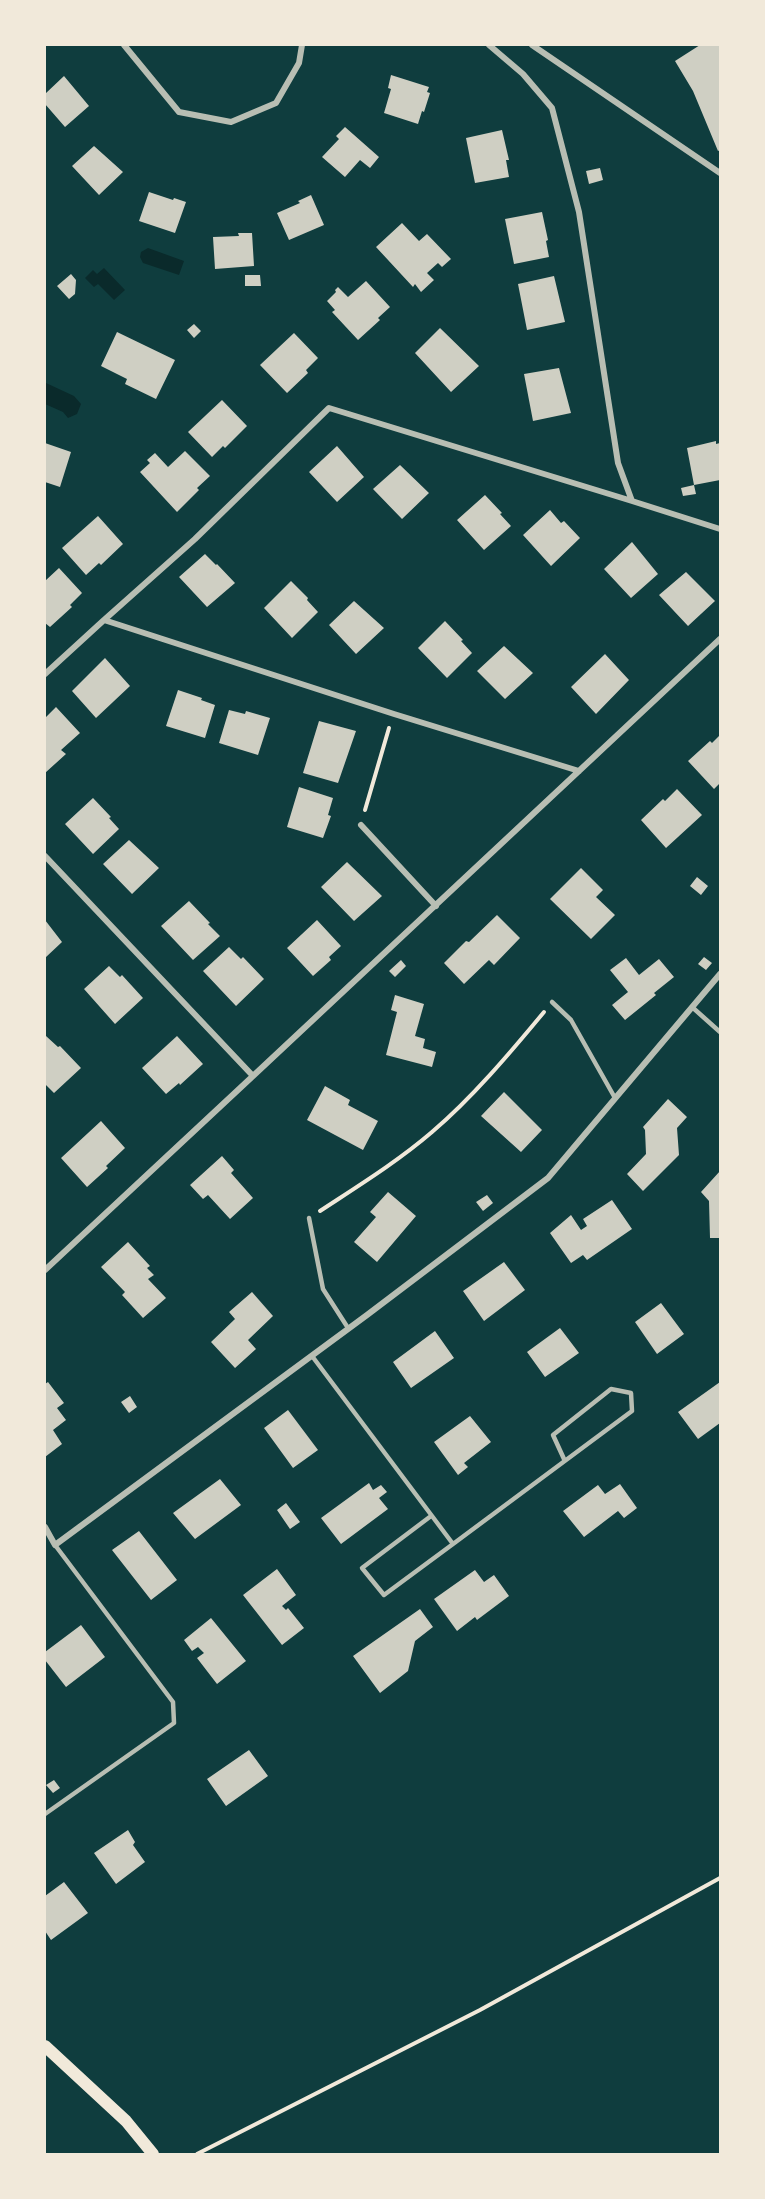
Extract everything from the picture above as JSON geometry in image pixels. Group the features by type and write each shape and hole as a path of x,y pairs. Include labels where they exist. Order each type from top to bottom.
{"main road":[{"path":"45,2046 126,2121 153,2154"}],"street":[{"path":"124,45 179,112 231,122 276,103 299,63 302,45"},
{"path":"489,45 523,74 552,108 579,212 618,463 632,501"},
{"path":"532,45 720,173"},
{"path":"45,674 195,539 329,408 720,529"},
{"path":"104,620 579,771"},
{"path":"45,1270 720,639"},
{"path":"361,825 436,906"},
{"path":"45,855 253,1076"},
{"path":"45,1527 55,1545 312,1356 548,1178 720,974"}],"lane":[{"path":"552,1002 572,1020 615,1098"},
{"path":"692,1007 720,1032"},
{"path":"309,1218 323,1289 348,1329"},
{"path":"312,1356 453,1544"},
{"path":"431,1516 362,1568 384,1595 564,1459 632,1411 631,1393 611,1389 553,1435 564,1459"},
{"path":"45,1814 174,1723 173,1702 55,1545"}],"path":[{"path":"361,825 394,714"},
{"path":"309,1218 376,1175 446,1120 520,1041 552,1002"},
{"path":"198,2154 480,2010 720,1878"}],"water":[{"path":"148,248 184,261 179,275 143,263 140,257 141,252"},
{"path":"104,268 125,290 114,300 98,284 94,287 85,278 93,270 97,274"},
{"path":"46,383 74,396 81,404 77,414 68,418 63,412 45,404"}],"building":[{"path":"700,45 720,45 720,150 718,151 693,91 675,61"},
{"path":"391,75 429,87 427,92 430,93 418,124 384,113 391,89 388,88"},
{"path":"64,76 89,106 65,127 45,104 45,94"},
{"path":"345,127 379,157 370,168 360,160 345,177 322,157 339,139 336,136"},
{"path":"502,130 509,160 506,160 509,177 475,183 466,138"},
{"path":"94,146 123,172 99,195 72,166"},
{"path":"600,168 603,180 589,184 586,171"},
{"path":"149,192 186,202 175,233 139,221"},
{"path":"311,195 324,225 289,240 277,213 300,203 298,201"},
{"path":"542,212 549,257 514,264 505,219"},
{"path":"402,223 419,241 427,234 451,259 442,267 438,263 427,273 434,280 421,292 415,284 413,287 376,247"},
{"path":"238,233 252,233 254,266 215,269 213,237 239,236"},
{"path":"71,274 76,280 75,294 69,299 57,286"},
{"path":"245,275 260,275 261,286 245,286"},
{"path":"554,276 565,322 527,330 518,284"},
{"path":"366,281 390,307 378,318 380,320 358,340 332,312 335,310 327,301 338,287 348,297"},
{"path":"194,324 201,331 194,338 187,330"},
{"path":"440,328 479,366 451,392 415,353"},
{"path":"117,332 175,360 156,399 125,384 127,379 101,366"},
{"path":"294,333 318,358 306,370 308,373 287,393 260,365"},
{"path":"559,368 571,413 533,421 524,374"},
{"path":"222,400 247,426 225,448 223,446 212,457 188,432"},
{"path":"716,441 716,444 720,443 720,480 694,485 687,448"},
{"path":"45,443 71,452 60,487 45,482"},
{"path":"337,446 364,477 337,502 309,472"},
{"path":"185,451 210,476 177,512 140,472 150,463 147,460 155,453 168,467"},
{"path":"400,465 429,493 402,519 373,489"},
{"path":"694,485 696,494 683,496 681,488"},
{"path":"485,495 511,526 484,550 457,520"},
{"path":"550,510 561,523 564,521 580,538 551,566 523,535"},
{"path":"98,516 123,544 101,565 99,563 86,575 62,548"},
{"path":"632,542 658,574 631,598 604,569"},
{"path":"205,554 235,583 207,607 179,577"},
{"path":"59,568 82,593 70,605 72,607 50,627 45,623 45,581"},
{"path":"686,572 715,601 688,626 659,595"},
{"path":"291,581 318,612 292,638 264,608"},
{"path":"354,601 384,628 356,654 329,625"},
{"path":"445,621 472,653 447,678 418,648"},
{"path":"504,646 533,673 505,699 477,671"},
{"path":"605,654 629,680 596,714 571,687"},
{"path":"105,658 130,686 96,718 72,691"},
{"path":"178,690 215,705 205,738 166,726"},
{"path":"56,707 80,733 61,750 66,754 45,773 45,718"},
{"path":"229,710 245,714 246,711 270,718 258,755 219,743"},
{"path":"319,721 356,731 338,783 303,773"},
{"path":"720,735 720,783 714,789 688,761"},
{"path":"299,787 333,798 328,815 331,816 323,838 287,827"},
{"path":"677,789 702,815 666,848 641,820"},
{"path":"93,798 119,829 93,854 65,824"},
{"path":"129,840 159,868 132,894 103,864"},
{"path":"347,862 382,896 354,921 321,887"},
{"path":"581,868 603,890 596,897 615,915 591,939 550,899"},
{"path":"697,877 708,886 701,895 690,886"},
{"path":"189,901 220,936 193,960 161,926"},
{"path":"497,915 520,938 494,965 489,960 464,984 444,963"},
{"path":"45,920 62,942 45,958"},
{"path":"317,920 341,946 329,957 331,960 313,976 287,948"},
{"path":"229,947 241,959 243,957 264,979 236,1006 203,971"},
{"path":"704,957 712,963 706,970 698,964"},
{"path":"626,958 639,975 659,959 674,977 625,1020 612,1005 628,992 610,970"},
{"path":"401,960 406,966 395,977 389,971"},
{"path":"109,966 120,977 122,975 143,998 115,1024 84,989"},
{"path":"395,995 424,1004 415,1036 425,1039 423,1048 436,1052 432,1067 386,1055 397,1012 391,1010"},
{"path":"46,1036 58,1047 60,1046 81,1068 54,1093 45,1084"},
{"path":"177,1036 203,1064 180,1085 179,1083 166,1094 142,1068"},
{"path":"325,1086 350,1100 348,1105 378,1121 363,1150 307,1120"},
{"path":"504,1092 542,1130 521,1152 481,1116"},
{"path":"668,1099 687,1117 677,1128 679,1155 643,1191 627,1174 646,1154 643,1127"},
{"path":"101,1121 125,1148 87,1187 61,1158"},
{"path":"222,1156 234,1170 231,1173 253,1198 230,1219 208,1195 203,1199 190,1185"},
{"path":"720,1171 720,1238 710,1238 709,1201 701,1192"},
{"path":"388,1192 416,1216 377,1262 354,1242 376,1217 370,1212"},
{"path":"487,1195 493,1203 483,1211 476,1202"},
{"path":"612,1200 632,1229 587,1260 583,1255 571,1263 550,1233 571,1215 581,1230 587,1226 583,1219"},
{"path":"128,1242 150,1266 147,1268 154,1275 148,1279 166,1298 143,1318 122,1295 125,1292 101,1267"},
{"path":"504,1262 525,1290 484,1321 463,1291"},
{"path":"252,1292 273,1316 248,1340 256,1349 235,1368 211,1342 235,1319 229,1312"},
{"path":"661,1303 684,1334 657,1354 635,1322"},
{"path":"560,1328 579,1353 545,1377 527,1352"},
{"path":"435,1331 454,1358 411,1388 393,1362"},
{"path":"48,1382 64,1403 57,1408 66,1420 53,1430 62,1444 45,1457 45,1384"},
{"path":"720,1382 720,1423 698,1439 678,1412"},
{"path":"130,1396 137,1407 129,1413 121,1402"},
{"path":"288,1410 318,1450 293,1468 264,1428"},
{"path":"470,1416 491,1442 464,1463 468,1467 458,1475 434,1442"},
{"path":"220,1479 241,1505 195,1539 173,1513"},
{"path":"369,1483 373,1490 381,1485 387,1492 379,1498 388,1509 341,1544 321,1518"},
{"path":"620,1484 637,1508 624,1518 618,1511 584,1537 563,1511 598,1485 605,1494"},
{"path":"286,1503 300,1522 290,1529 277,1510"},
{"path":"139,1531 177,1580 151,1600 112,1550"},
{"path":"277,1569 296,1595 282,1606 286,1610 288,1608 304,1628 282,1645 243,1595"},
{"path":"475,1570 484,1582 494,1575 509,1596 477,1620 475,1617 457,1631 434,1599"},
{"path":"420,1609 433,1627 415,1641 408,1671 380,1693 353,1656"},
{"path":"211,1618 246,1661 217,1684 197,1658 204,1653 198,1647 192,1651 184,1640"},
{"path":"81,1625 105,1657 66,1687 45,1660 45,1652"},
{"path":"249,1750 268,1776 226,1806 207,1779"},
{"path":"54,1780 60,1788 53,1793 46,1785"},
{"path":"128,1830 135,1842 133,1845 145,1862 116,1884 94,1853"},
{"path":"64,1882 88,1913 51,1940 45,1931 45,1896"}]}
